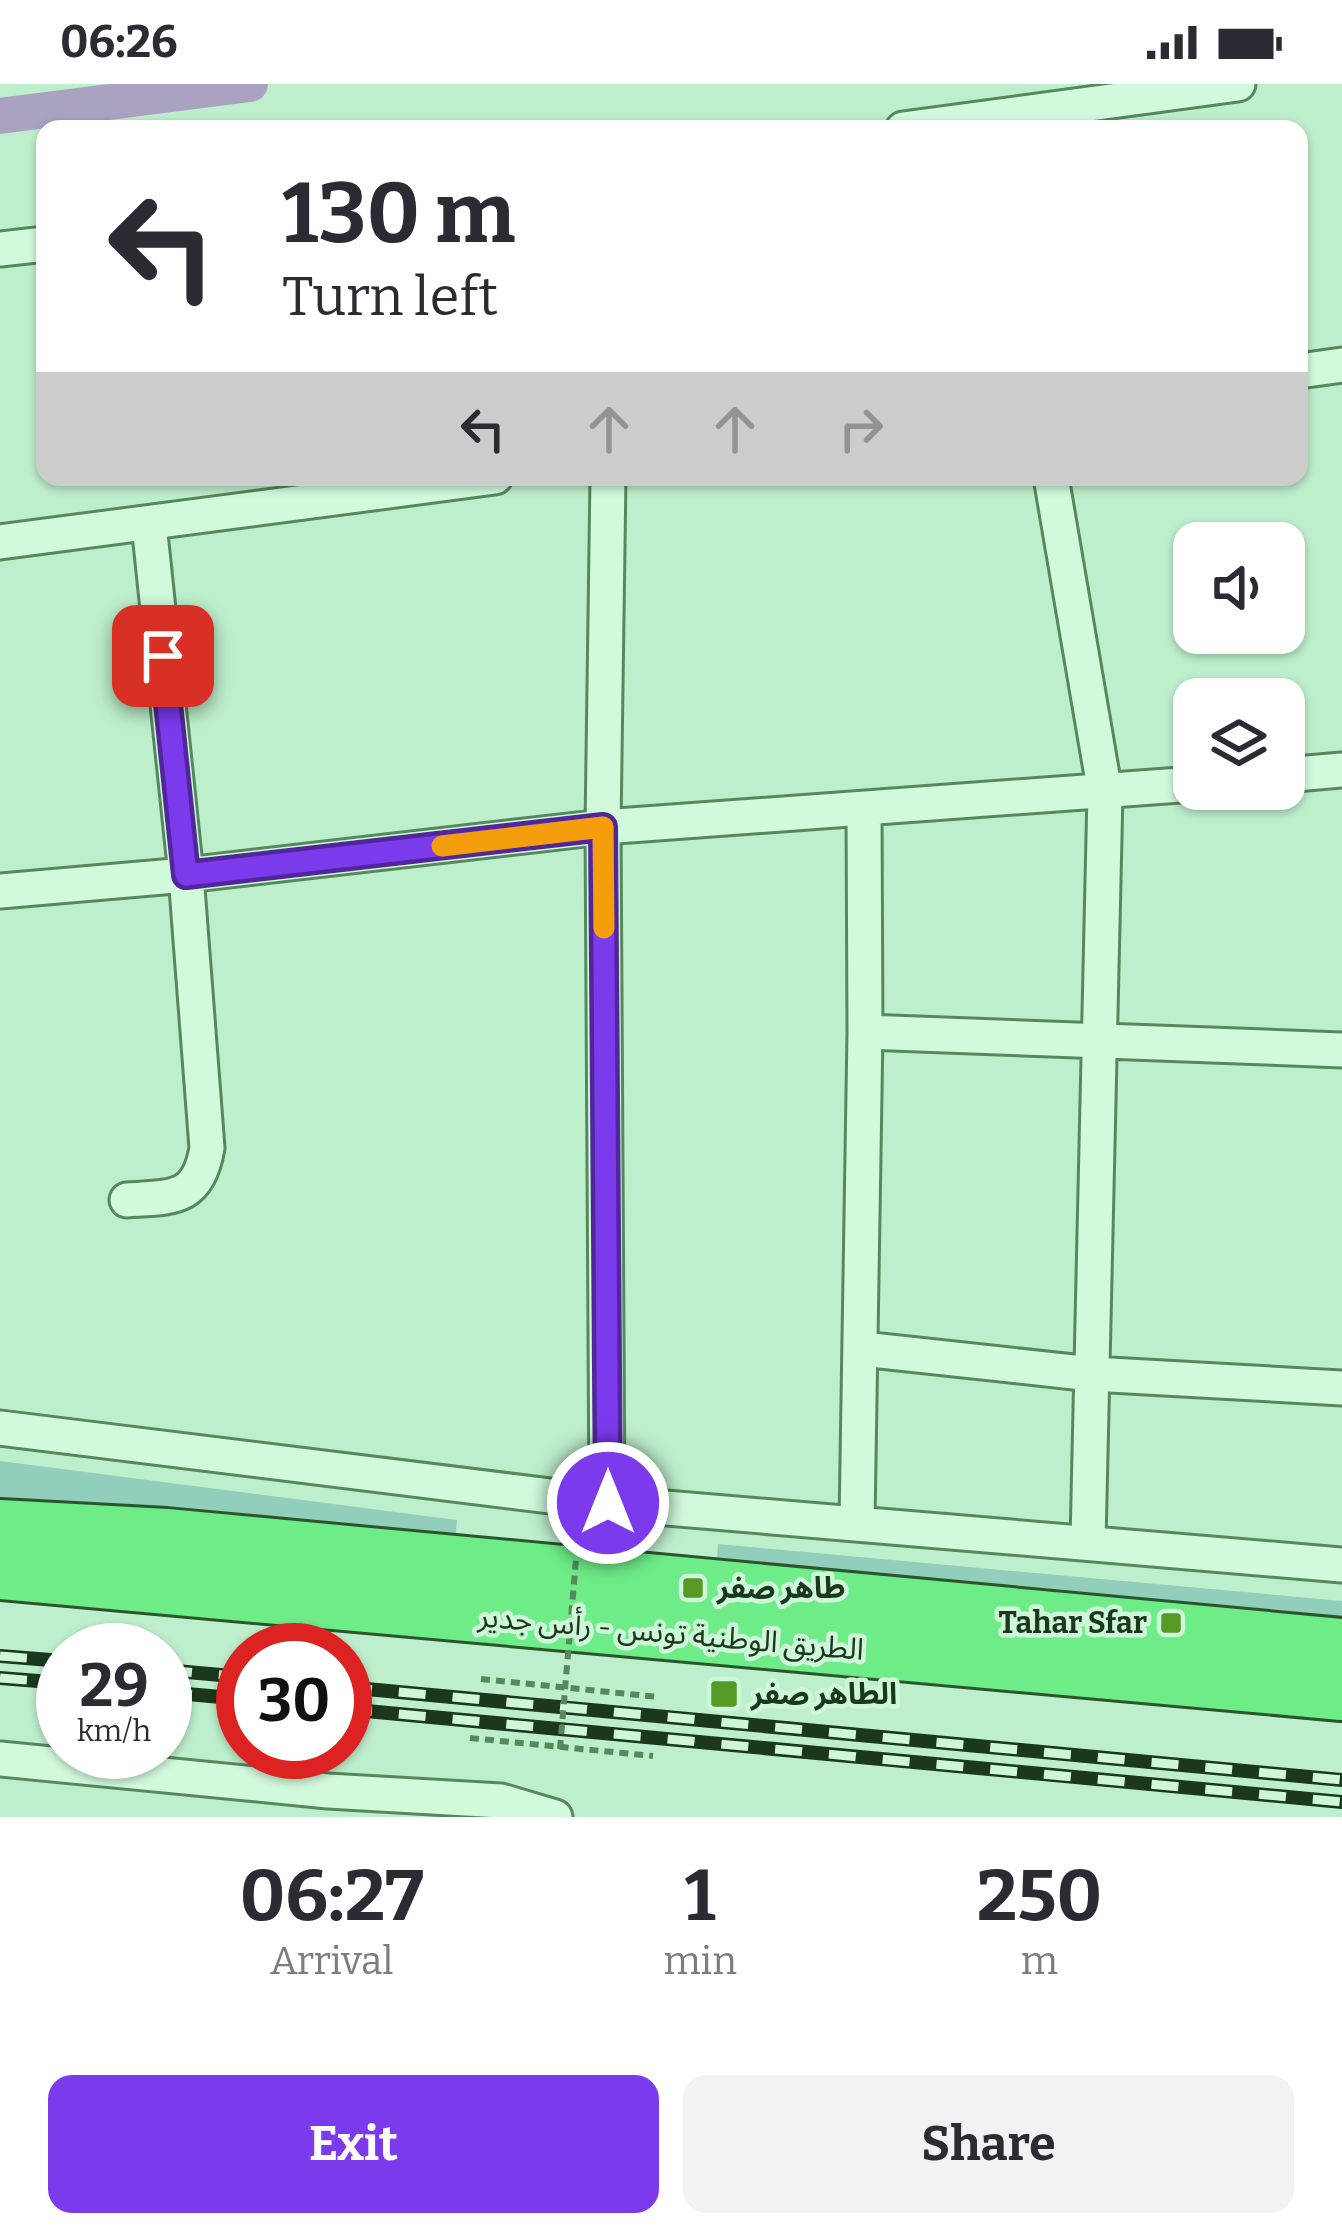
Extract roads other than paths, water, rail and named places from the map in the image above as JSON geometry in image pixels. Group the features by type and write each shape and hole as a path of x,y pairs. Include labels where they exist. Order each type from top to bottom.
{"highway":[{"name":"الطريق الوطنية تونس - رأس جدير","path":"0,1527 166,1536 1342,1646"},
{"name":"الطريق الوطنية تونس - رأس جدير","path":"0,1572 1342,1693"}],"street":[{"path":"969,120 1238,84"},
{"path":"0,249 36,245"},
{"path":"1308,370 1342,365"},
{"path":"0,542 429,486"},
{"path":"608,486 603,827 608,1503"},
{"path":"1053,486 1105,793 1088,1542"},
{"path":"128,1200 179,1194 193,1187 203,1167 206,1125 186,875 149,524"},
{"path":"1305,773 1342,770"},
{"path":"0,891 186,875 603,827 1173,786"},
{"path":"857,1522 864,810"},
{"path":"865,1032 1342,1050"},
{"path":"862,1349 1092,1374 1342,1388"},
{"path":"0,1428 608,1503 1342,1565"},
{"path":"0,1759 328,1791 501,1801 555,1817"}],"waterway":[{"path":"0,116 250,84"}],"railway":[{"path":"0,1656 36,1659"},
{"path":"192,1672 216,1675"},
{"path":"0,1678 36,1681"},
{"path":"372,1690 1342,1780"},
{"path":"192,1694 216,1697"},
{"path":"372,1712 1342,1802"}],"place":[{"name":"طاهر صفر","path":"693,1588"},
{"name":"Tahar Sfar","path":"1171,1623"},
{"name":"الطاهر صفر","path":"724,1694"}]}
